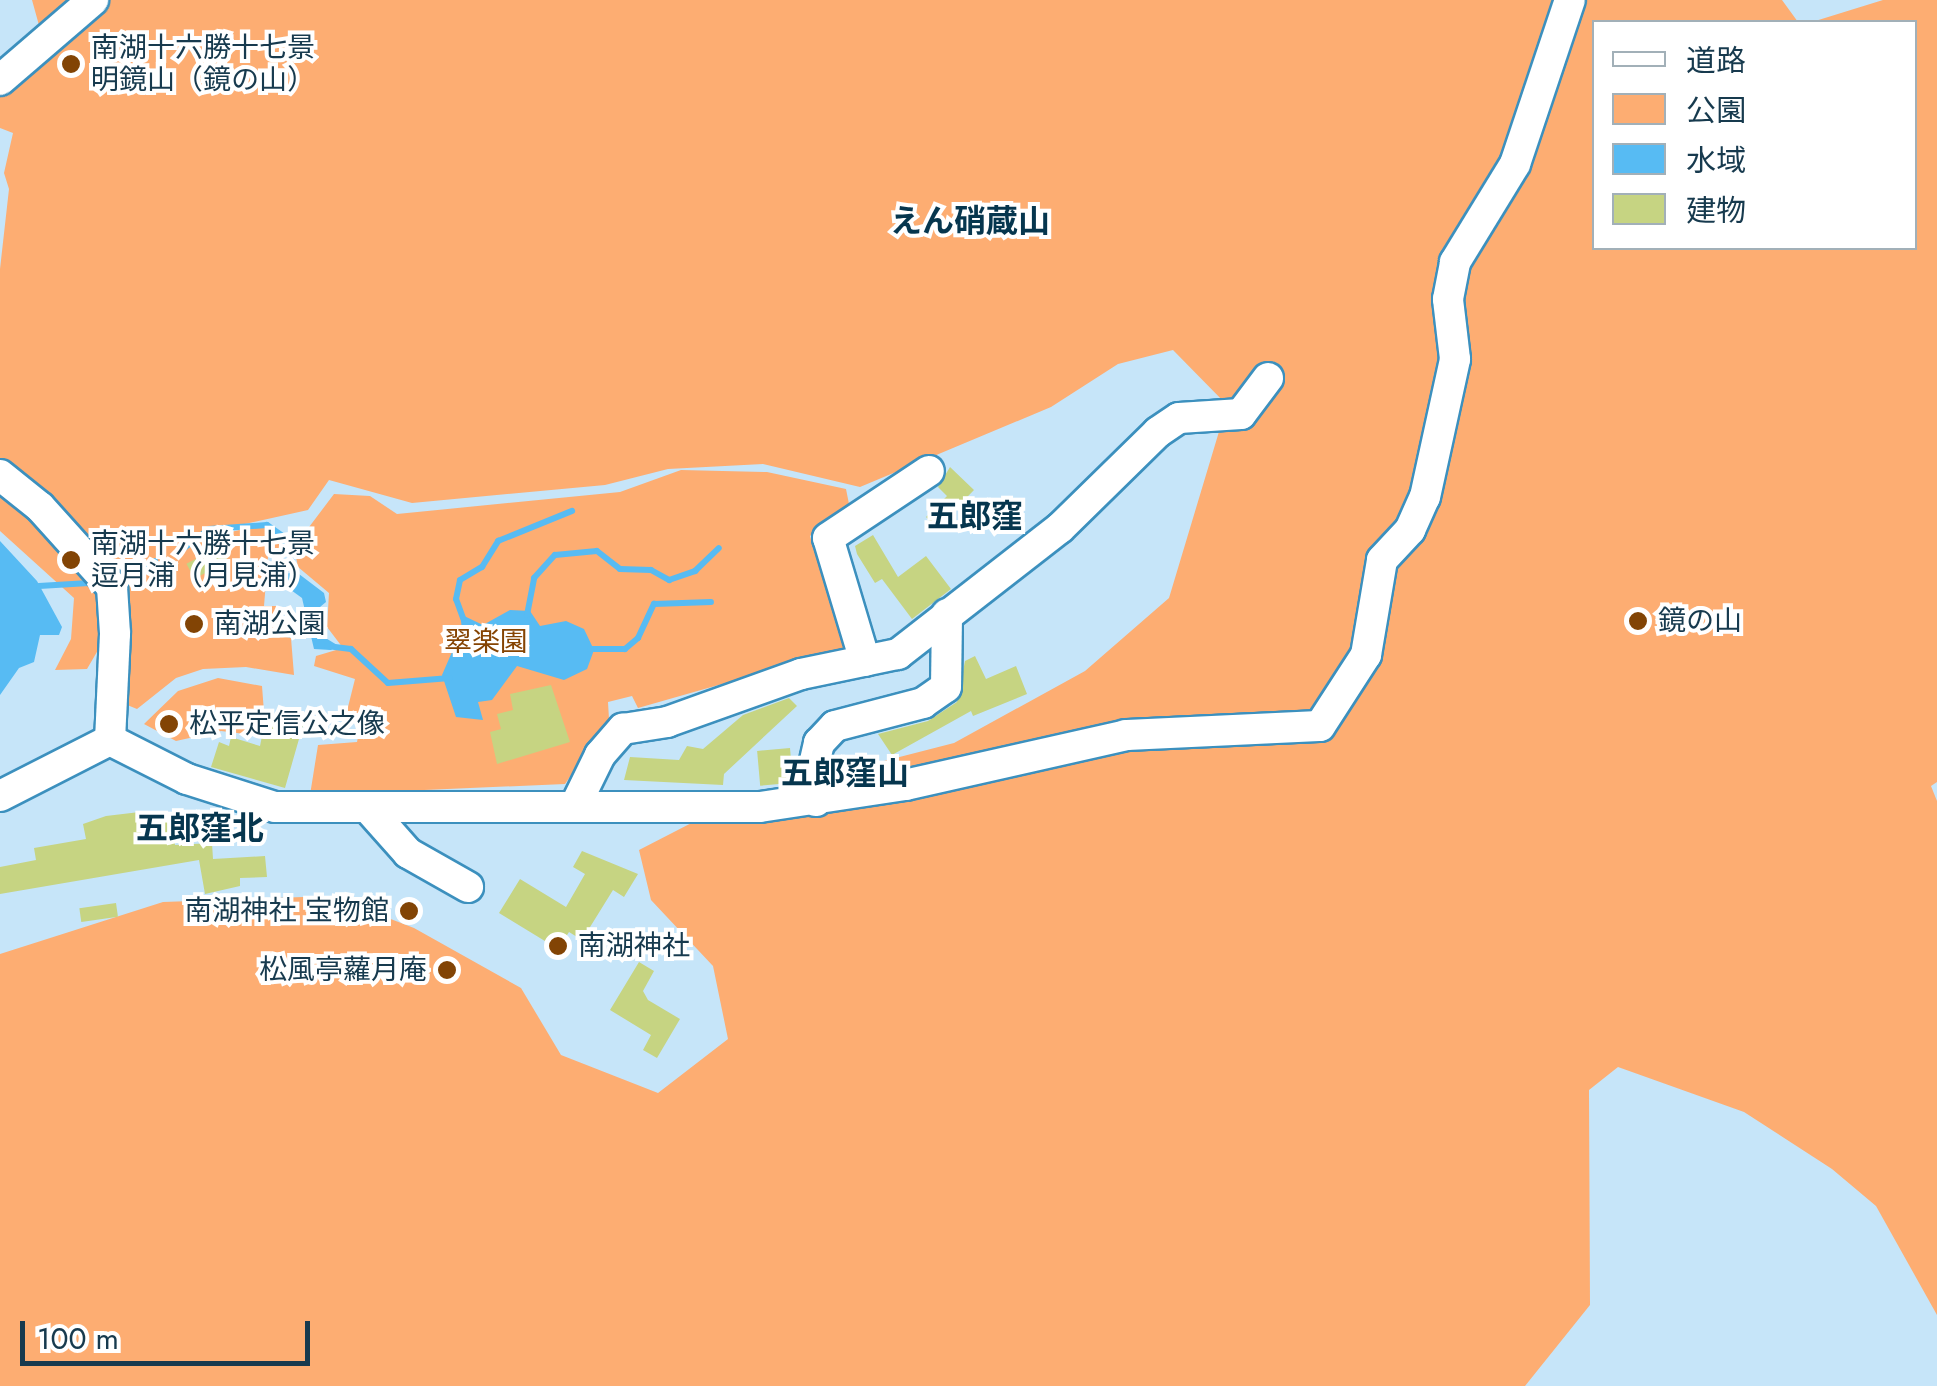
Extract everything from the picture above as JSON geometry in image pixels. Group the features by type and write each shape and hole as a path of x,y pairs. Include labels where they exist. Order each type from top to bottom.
{"street":[{"path":"0,80 93,0"},
{"path":"110,740 186,779 276,807 369,809 576,802 760,807 816,801 1126,736 1320,726 1366,655 1382,560 1410,530 1425,497 1455,359 1448,298 1455,262 1516,164 1570,0"},
{"path":"576,802 600,754 624,729 667,722 801,674 898,654 1073,517 1158,432 1180,418 1241,414 1268,378"},
{"path":"865,661 828,538 929,471"},
{"path":"0,476 40,507 112,587 110,740"},
{"path":"816,801 812,769 819,743 835,726 923,703 946,686 947,614"},
{"path":"0,796 110,740"},
{"path":"369,809 408,853 468,887"}],"green space":[{"path":"32,0 1782,0 1797,20 1592,20 1592,250 1917,250 1917,20 1818,20 1883,0 1937,0 1937,782 1931,786 1937,801 1937,1315 1876,1206 1832,1169 1744,1112 1618,1067 1589,1090 1590,1305 1525,1386 0,1386 0,954 163,902 331,896 414,928 521,988 561,1055 658,1093 728,1039 713,966 651,900 639,850 740,798 954,743 1085,671 1169,598 1227,405 1173,350 1118,364 1051,407 860,487 763,464 668,469 605,485 412,503 329,480 308,510 213,531 203,538 258,526 271,530 284,550 268,557 264,606 277,606 279,636 291,638 294,675 246,667 203,669 176,678 137,709 115,700 118,574 132,568 118,568 100,608 101,645 87,669 55,670 71,639 74,598 0,531 0,269 9,189 4,173 13,133 0,128 0,88 45,47"},
{"name":"翠楽園","path":"681,470 767,472 846,489 849,504 810,536 845,649 638,708 632,696 608,702 609,719 565,784 310,795 318,745 357,742 361,722 347,711 355,679 314,666 316,656 343,648 327,627 329,593 298,567 294,547 334,494 370,496 397,514 620,492"},
{"path":"218,678 262,686 264,712 253,735 221,731 176,741 144,724 178,691"}],"water":[{"path":"0,541 37,581 62,627 59,635 40,635 34,662 19,668 0,695"},
{"path":"295,571 324,593 326,602 314,612 322,613 324,637 337,645 331,650 314,649 302,598 284,585 284,575"},
{"path":"510,610 530,611 540,626 566,621 584,629 594,650 587,669 564,680 517,666 492,700 478,702 483,720 456,717 442,675 462,629 460,614 483,625"}],"building":[{"path":"950,467 974,490 937,528 926,517 947,496 938,487"},
{"path":"873,535 898,577 926,556 951,589 912,619 882,579 875,583 857,554 855,546"},
{"path":"220,546 228,561 194,579 186,564"},
{"path":"975,656 986,679 1016,666 1027,694 973,716 971,711 892,755 878,734 928,721 957,702 965,661"},
{"path":"551,685 570,742 497,764 490,732 501,729 497,714 513,710 510,694"},
{"path":"789,698 797,706 724,774 723,785 624,780 630,757 679,760 687,746 703,749 743,715"},
{"path":"266,716 303,725 285,788 211,767 219,742 229,746 231,737 260,746"},
{"path":"790,748 793,783 760,786 757,751"},
{"path":"148,811 148,816 172,815 175,845 212,843 213,859 265,856 267,877 240,878 240,886 205,894 199,860 0,894 0,867 36,860 34,848 86,839 83,824 106,816"},
{"path":"582,851 638,874 624,897 613,890 582,940 569,932 558,949 499,913 520,879 566,907 585,874 573,867"},
{"path":"116,903 118,917 81,922 79,908"},
{"path":"639,962 654,971 643,991 648,1000 680,1019 657,1058 643,1050 651,1035 610,1010"}],"waterway":[{"path":"463,618 456,599 460,580 482,567 498,541 572,511"},
{"path":"180,551 209,529 267,525 283,536 297,577"},
{"path":"527,615 534,578 555,555 597,551 620,569 651,570 669,580 695,571 719,548"},
{"path":"126,584 155,561"},
{"path":"39,586 89,583"},
{"path":"590,649 625,649 638,638 654,604 711,602"},
{"path":"327,646 351,649 388,683 450,678"}],"place":[{"name":"南湖十六勝十七景 明鏡山（鏡の山）","path":"71,64"},
{"name":"南湖十六勝十七景 逗月浦（月見浦）","path":"71,560"},
{"name":"鏡の山","path":"1638,621"},
{"name":"南湖公園","path":"194,624"},
{"name":"松平定信公之像","path":"169,724"},
{"name":"南湖神社 宝物館","path":"409,911"},
{"name":"南湖神社","path":"558,946"},
{"name":"松風亭蘿月庵","path":"447,970"}],"district":[{"name":"えん硝蔵山","path":"970,221"},
{"name":"五郎窪","path":"975,516"},
{"name":"五郎窪山","path":"845,773"},
{"name":"五郎窪北","path":"200,828"}]}
